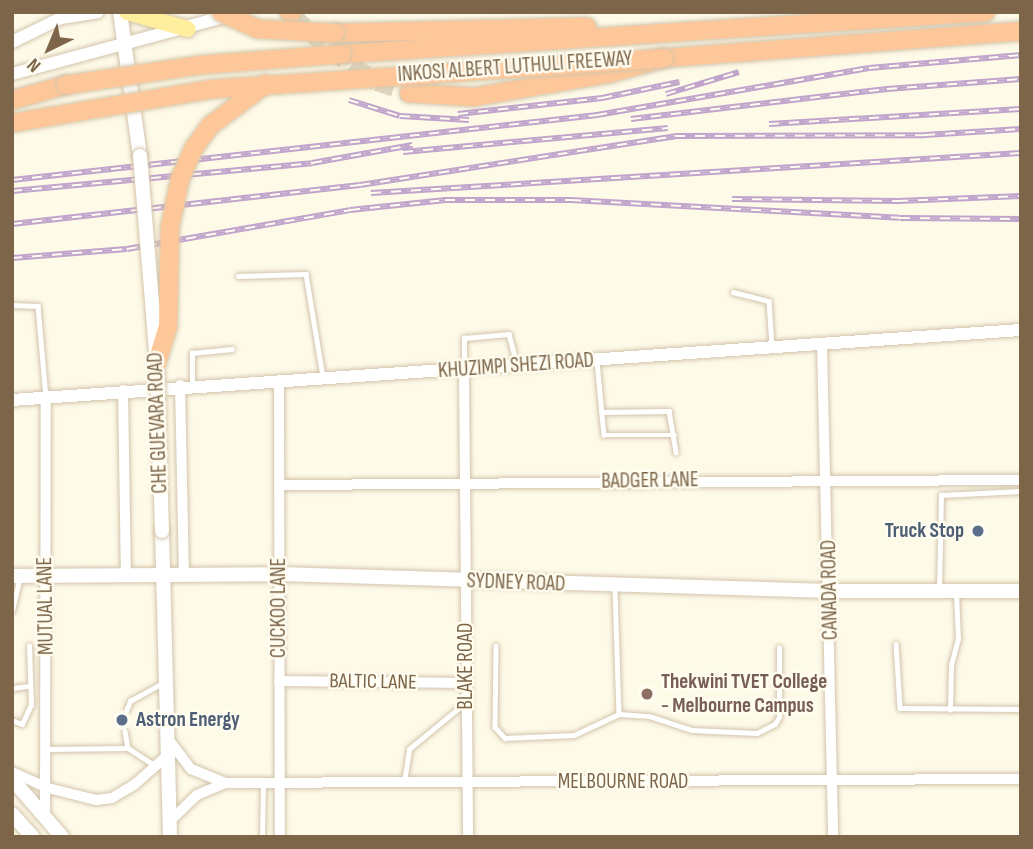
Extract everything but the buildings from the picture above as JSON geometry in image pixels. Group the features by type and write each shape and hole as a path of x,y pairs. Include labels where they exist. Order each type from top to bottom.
{"highway":[{"path":"220,12 257,29 303,33 573,27 706,30"},
{"name":"INKOSI ALBERT LUTHULI FREEWAY","path":"12,100 66,85 200,65 986,12"},
{"name":"INKOSI ALBERT LUTHULI FREEWAY","path":"12,122 167,94 266,84 1021,31"},
{"path":"409,93 474,97 611,73 664,58"},
{"path":"157,362 168,327 172,211 180,179 194,148 211,125 266,84"},
{"path":"12,90 66,85"}],"main road":[{"name":"CHE GUEVARA ROAD","path":"120,12 128,45 140,156 157,362 170,837"},
{"path":"127,12 195,27"},
{"name":"SYDNEY ROAD","path":"16,576 279,574 467,582 830,591 1021,590"},
{"path":"12,779 62,837"},
{"path":"12,814 33,837"}],"street":[{"path":"12,42 61,19 98,12"},
{"path":"12,74 195,27 238,12"},
{"name":"KHUZIMPI SHEZI ROAD","path":"12,400 186,385 464,370 1021,330"},
{"name":"CANADA ROAD","path":"822,344 828,479 833,837"},
{"name":"BLAKE ROAD","path":"464,370 468,837"},
{"name":"CUCKOO LANE","path":"279,380 280,837"},
{"name":"CHE GUEVARA ROAD","path":"184,575 186,385"},
{"name":"CHE GUEVARA ROAD","path":"123,390 126,576"},
{"name":"MUTUAL LANE","path":"45,815 48,788 46,397"},
{"name":"BADGER LANE","path":"279,485 828,479 1021,480"},
{"name":"BALTIC LANE","path":"279,681 466,683"},
{"path":"12,772 48,788 96,800 112,798 156,766 169,747"},
{"name":"MELBOURNE ROAD","path":"169,747 191,769 225,783 1021,779"},
{"name":"MELBOURNE ROAD","path":"170,821 197,795 225,783"}],"lane":[{"path":"237,276 306,274 323,377"},
{"path":"733,292 769,301 772,347"},
{"path":"12,305 38,306 46,397"},
{"path":"464,370 466,337 511,335 517,366"},
{"path":"186,385 192,353 232,348"},
{"path":"597,360 601,412 607,437 675,435"},
{"path":"601,412 669,411 676,452"},
{"path":"939,591 941,495 1021,491"},
{"path":"12,611 16,576"},
{"path":"615,586 619,714"},
{"path":"950,710 951,665 958,639 956,591"},
{"path":"896,643 898,706 950,710 1021,709"},
{"path":"12,720 22,724 30,709 29,646"},
{"path":"496,646 495,727 501,737 574,735 619,714 649,716 686,729 757,733 775,724 779,717 779,648"},
{"path":"125,711 130,701 167,680"},
{"path":"12,688 29,686"},
{"path":"404,783 408,749 466,702"},
{"path":"125,731 128,748"},
{"path":"48,749 128,748 156,766"},
{"path":"262,837 263,784"}],"tunnel":[{"path":"291,14 329,50 377,82 409,93"}],"railway":[{"path":"12,180 597,115 869,68 1021,55"},
{"path":"666,94 739,72"},
{"path":"631,119 887,89 1021,79"},
{"path":"458,114 602,98 679,82"},
{"path":"349,100 400,116 469,120"},
{"path":"769,124 1021,109"},
{"path":"403,152 668,128"},
{"path":"12,224 360,185 675,136 925,135 1021,129"},
{"path":"12,191 312,163 412,145"},
{"path":"371,193 1021,153"},
{"path":"732,199 898,201 1021,196"},
{"path":"12,258 127,249 350,210 445,200 571,200 900,218 1021,219"}],"place":[{"name":"Truck Stop","path":"978,531"},
{"name":"Thekwini TVET College - Melbourne Campus","path":"647,694"},
{"name":"Astron Energy","path":"122,720"}]}
